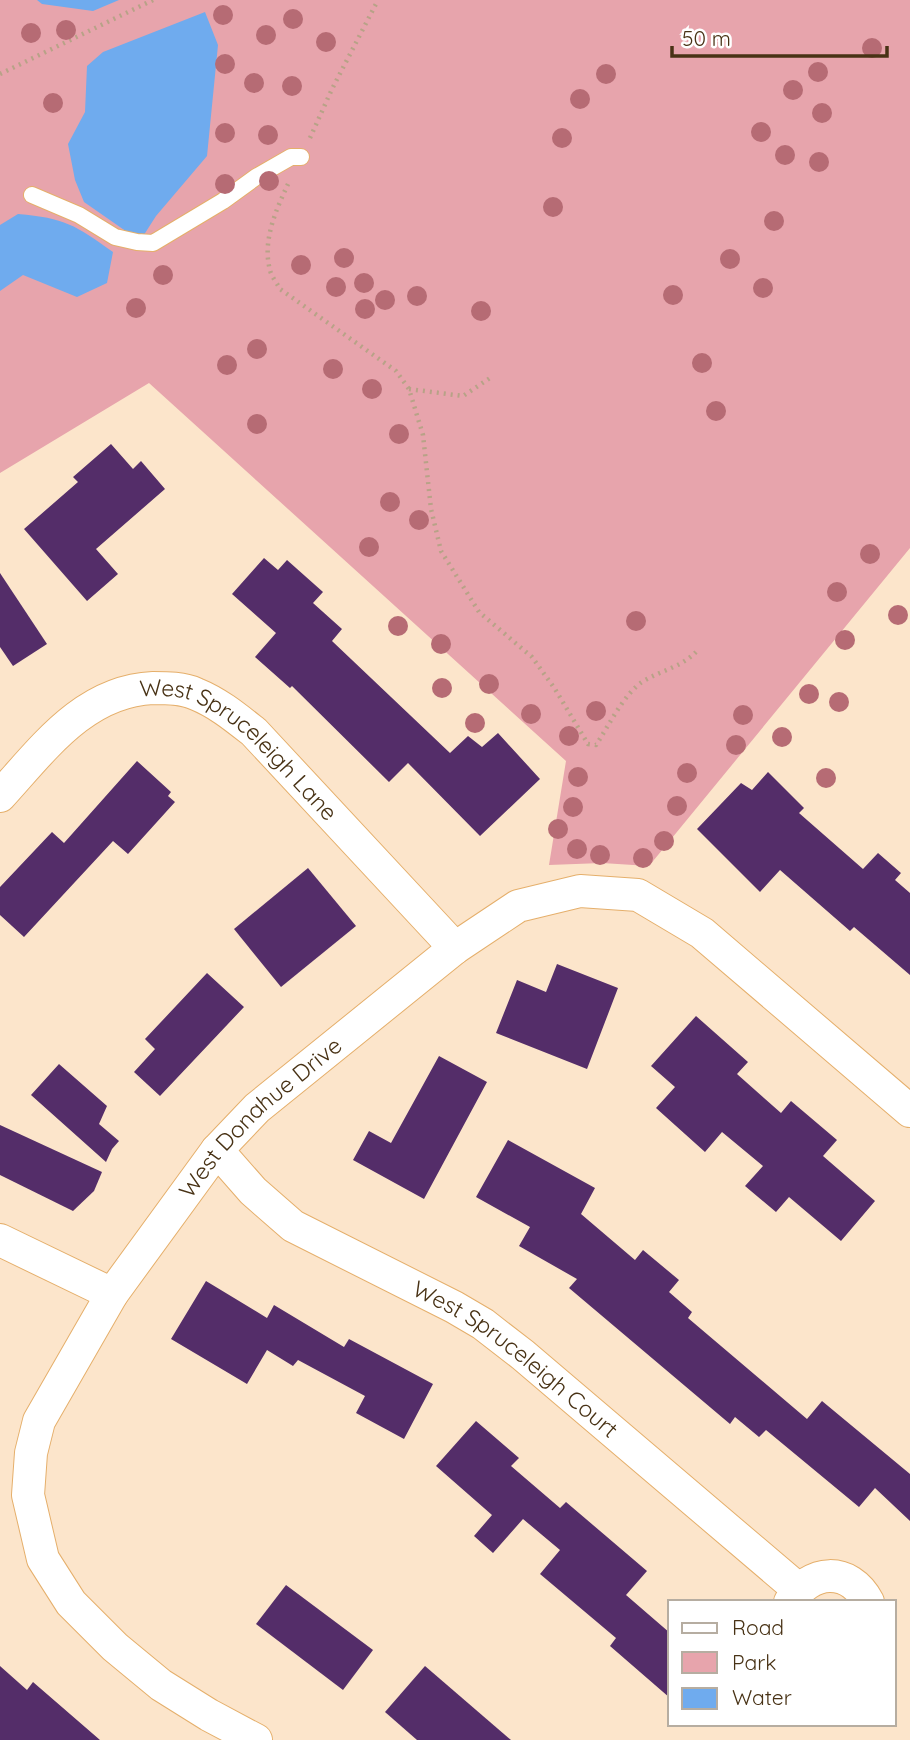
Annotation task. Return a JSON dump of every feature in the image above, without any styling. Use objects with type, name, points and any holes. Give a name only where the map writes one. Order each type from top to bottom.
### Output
[{"type":"street","name":"West Spruceleigh Lane","points":[[0,796],[61,731],[81,713],[107,697],[139,689],[168,688],[194,693],[226,709],[254,732],[455,948]]},
{"type":"street","name":"West Donahue Drive","points":[[256,1740],[161,1685],[115,1647],[71,1603],[43,1559],[28,1495],[31,1453],[39,1421],[112,1294],[217,1150],[257,1108],[455,948],[519,906],[580,891],[638,895],[702,933],[910,1111]]},
{"type":"street","name":"West Spruceleigh Court","points":[[217,1150],[253,1191],[293,1226],[482,1324],[523,1355],[794,1595],[808,1581],[822,1576],[835,1576],[860,1589],[867,1600]]},
{"type":"street","points":[[0,1240],[112,1294]]},
{"type":"lane","points":[[32,195],[79,215],[115,237],[153,243],[279,163],[291,157],[301,157]]},
{"type":"path","points":[[0,74],[153,0]]},
{"type":"path","points":[[379,0],[332,89],[274,213],[269,241],[270,270],[280,289],[396,371],[409,389],[423,435],[430,509],[441,551],[479,612],[532,657],[588,744],[597,745],[622,704],[641,683],[685,663],[696,652]]},
{"type":"path","points":[[409,389],[463,396],[490,378]]},
{"type":"green space","points":[[0,0],[910,0],[910,548],[649,866],[602,863],[549,865],[566,761],[149,383],[0,473]]},
{"type":"water","points":[[37,0],[119,0],[93,11],[42,4]]},
{"type":"water","points":[[205,12],[218,45],[207,156],[156,216],[140,241],[84,202],[75,180],[68,144],[85,112],[87,66],[103,52]]},
{"type":"water","points":[[18,214],[69,224],[113,252],[107,283],[77,297],[23,275],[0,291],[0,225]]},
{"type":"building","points":[[111,444],[133,469],[141,461],[165,489],[96,549],[118,574],[87,601],[24,529],[78,482],[73,477]]},
{"type":"building","points":[[264,558],[278,570],[287,560],[323,592],[313,603],[342,629],[332,641],[450,753],[468,736],[482,747],[498,733],[540,779],[480,836],[408,763],[389,782],[292,686],[290,688],[255,657],[276,633],[232,594]]},
{"type":"building","points":[[0,573],[47,644],[13,666],[0,647]]},
{"type":"building","points":[[137,761],[171,792],[168,796],[175,802],[128,854],[113,841],[24,937],[0,915],[0,887],[52,832],[64,843]]},
{"type":"building","points":[[768,772],[804,808],[799,813],[863,869],[878,853],[901,873],[895,880],[910,893],[910,975],[854,927],[850,931],[780,870],[760,892],[697,829],[741,783],[752,790]]},
{"type":"building","points":[[308,868],[356,926],[281,987],[234,929]]},
{"type":"building","points":[[557,964],[618,988],[587,1069],[496,1033],[517,980],[546,992]]},
{"type":"building","points":[[207,973],[244,1007],[160,1096],[134,1072],[155,1049],[145,1039]]},
{"type":"building","points":[[696,1016],[748,1062],[737,1074],[781,1113],[791,1101],[837,1140],[823,1156],[875,1201],[841,1241],[789,1197],[776,1212],[745,1186],[763,1166],[722,1132],[705,1152],[656,1108],[675,1087],[651,1066]]},
{"type":"building","points":[[439,1056],[487,1082],[424,1199],[353,1160],[369,1131],[391,1143]]},
{"type":"building","points":[[59,1064],[107,1106],[99,1124],[119,1141],[106,1162],[31,1095]]},
{"type":"building","points":[[0,1125],[102,1172],[94,1191],[73,1211],[0,1175]]},
{"type":"building","points":[[508,1140],[595,1188],[581,1214],[635,1260],[643,1250],[679,1280],[669,1292],[692,1312],[688,1318],[807,1419],[822,1401],[910,1474],[910,1521],[875,1488],[859,1507],[766,1430],[759,1437],[735,1417],[730,1424],[569,1288],[577,1279],[519,1246],[530,1227],[476,1197]]},
{"type":"building","points":[[206,1281],[267,1318],[274,1305],[344,1347],[349,1339],[433,1384],[404,1439],[356,1413],[365,1396],[298,1360],[293,1366],[267,1350],[247,1384],[171,1339]]},
{"type":"building","points":[[476,1421],[519,1458],[511,1466],[560,1508],[566,1502],[647,1571],[626,1595],[668,1631],[668,1696],[610,1646],[616,1638],[540,1574],[560,1550],[523,1519],[493,1553],[474,1536],[492,1515],[436,1466]]},
{"type":"building","points":[[286,1585],[373,1650],[343,1690],[256,1624]]},
{"type":"building","points":[[0,1666],[27,1690],[33,1682],[100,1740],[0,1740]]},
{"type":"building","points":[[425,1666],[511,1740],[417,1740],[385,1712]]}]
